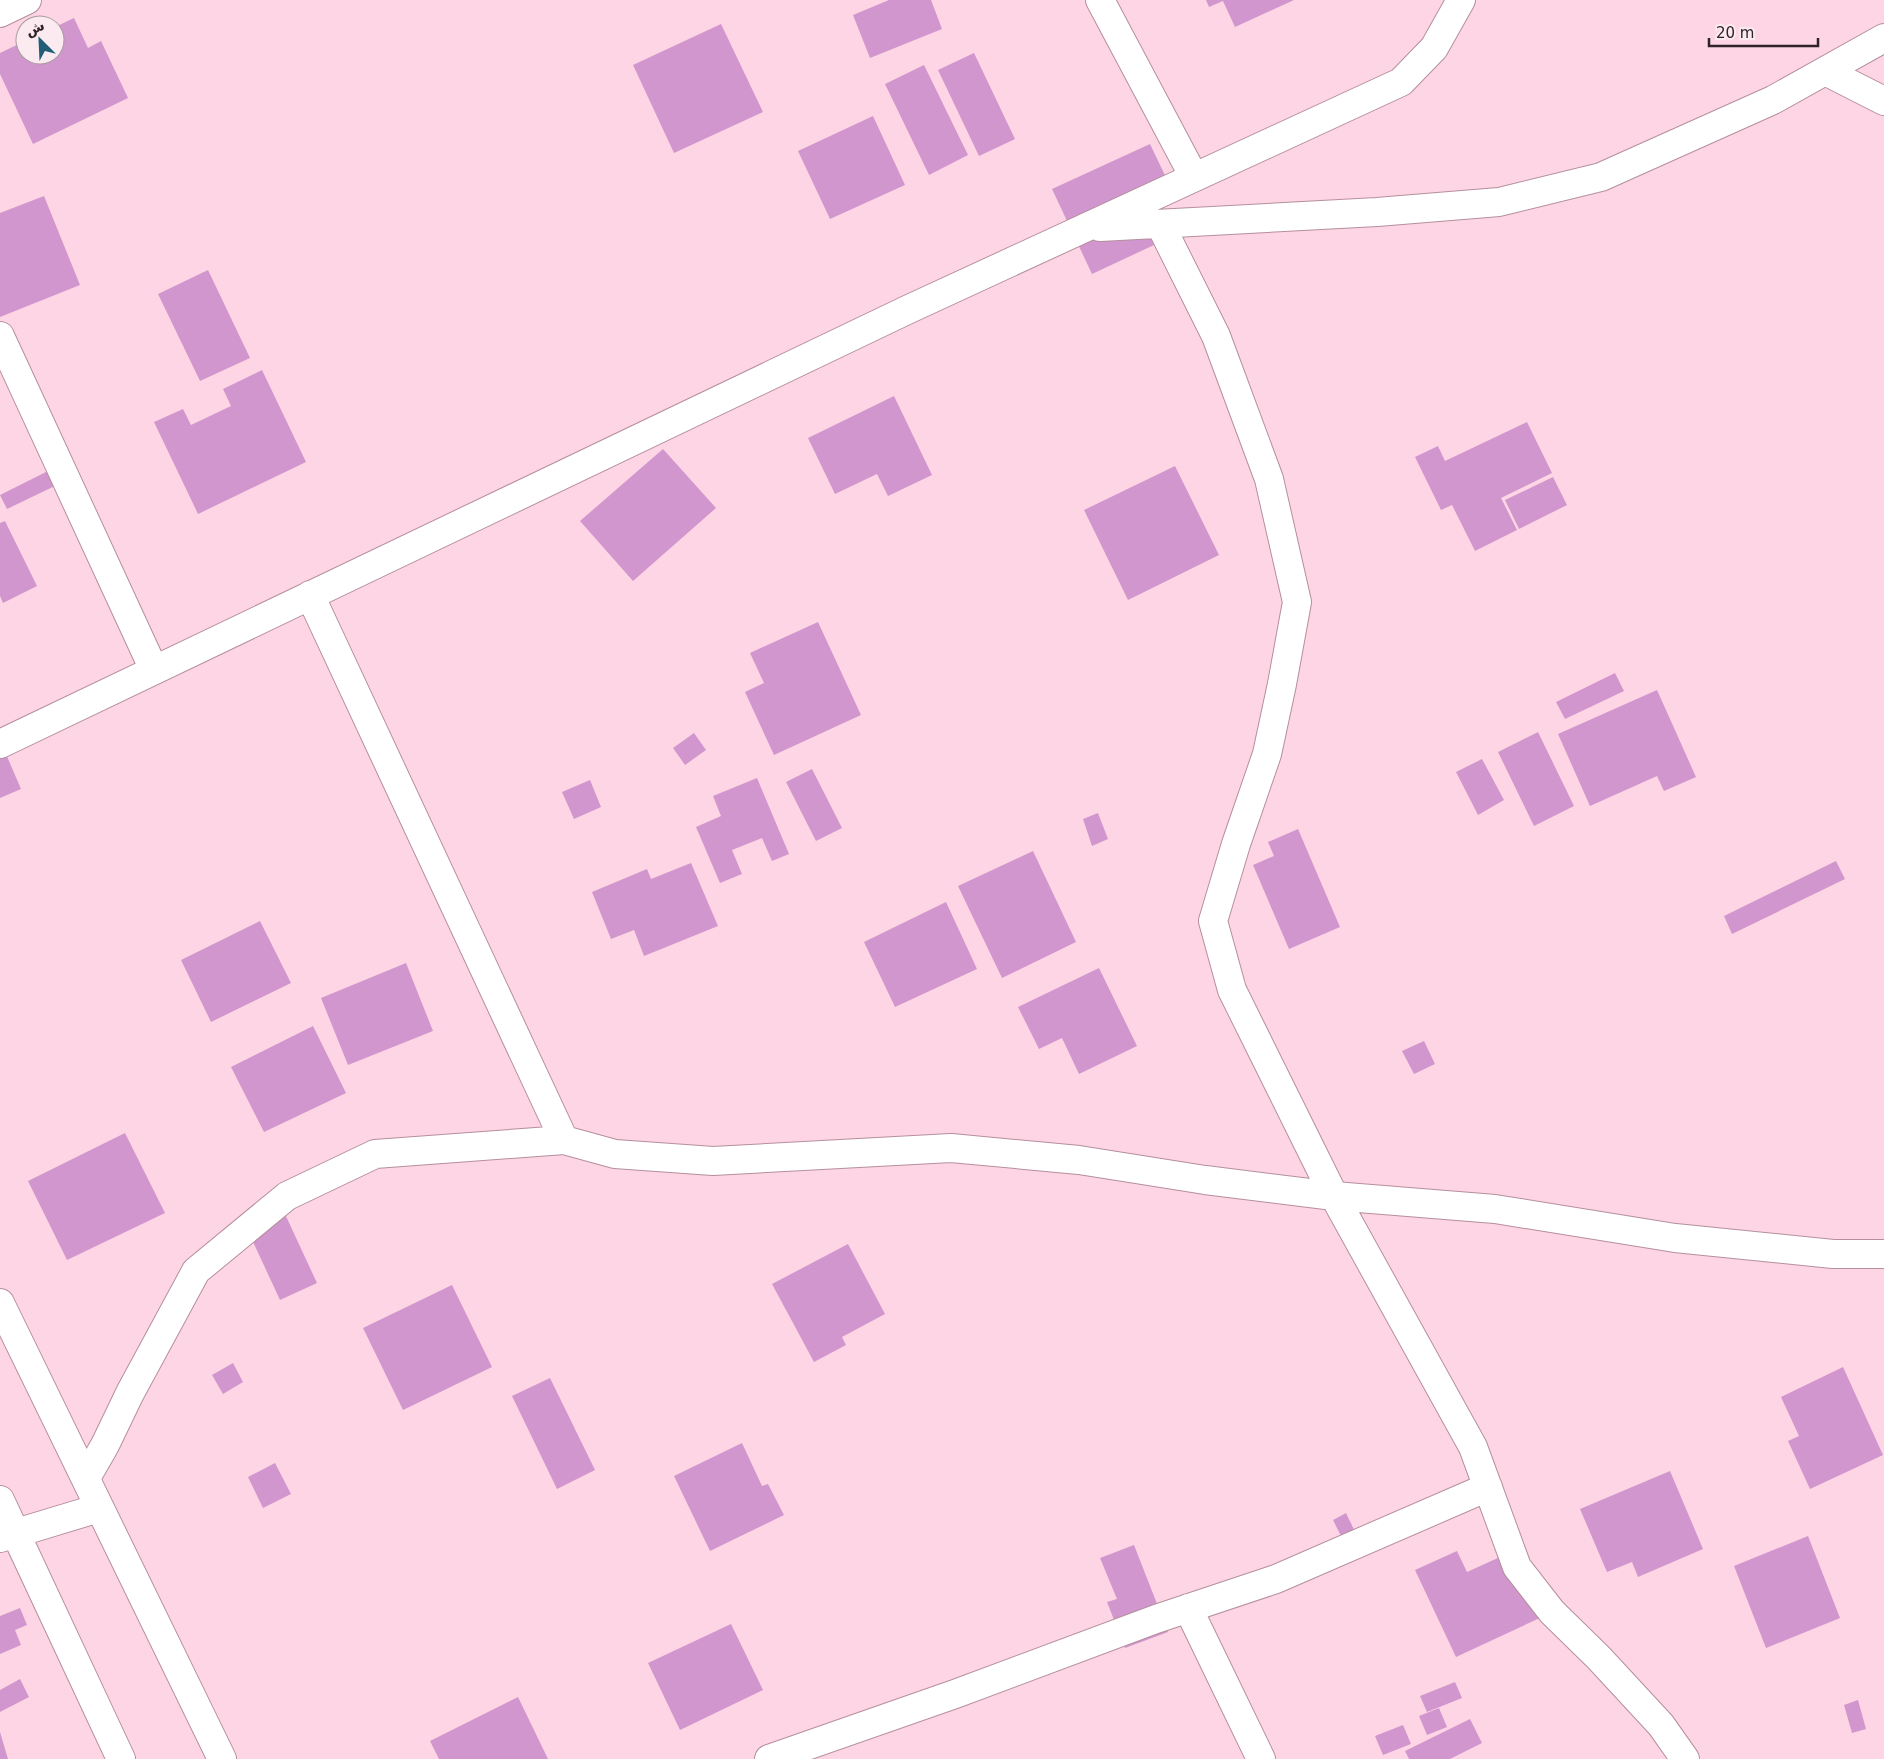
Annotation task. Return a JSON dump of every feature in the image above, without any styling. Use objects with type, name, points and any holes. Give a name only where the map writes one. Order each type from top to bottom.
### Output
[{"type":"street","points":[[0,13],[28,0]]},
{"type":"street","points":[[1100,0],[1194,177]]},
{"type":"street","points":[[0,744],[907,310],[1401,82],[1434,48],[1461,0]]},
{"type":"street","points":[[1086,228],[1377,212],[1499,202],[1601,177],[1773,100],[1884,38]]},
{"type":"street","points":[[1825,71],[1884,101]]},
{"type":"street","points":[[1160,224],[1216,336],[1269,479],[1297,602],[1282,684],[1266,754],[1213,921],[1232,990],[1334,1196],[1473,1447],[1517,1567],[1552,1612],[1599,1658],[1661,1725],[1685,1759]]},
{"type":"street","points":[[0,336],[154,670]]},
{"type":"street","points":[[310,595],[564,1140]]},
{"type":"street","points":[[86,1478],[196,1271],[287,1196],[375,1154],[564,1140],[615,1154],[713,1162],[951,1148],[1079,1160],[1205,1180],[1334,1196],[1495,1209],[1675,1238],[1833,1254],[1884,1254]]},
{"type":"street","points":[[0,1303],[222,1759]]},
{"type":"street","points":[[769,1759],[1276,1578],[1488,1488]]},
{"type":"street","points":[[0,1500],[8,1536],[121,1759]]},
{"type":"street","points":[[8,1536],[99,1508]]},
{"type":"street","points":[[1188,1608],[1261,1759]]},
{"type":"building","points":[[889,0],[931,0],[942,29],[870,58],[853,15]]},
{"type":"building","points":[[1206,0],[1294,0],[1235,27],[1223,1],[1209,7]]},
{"type":"building","points":[[74,18],[88,48],[101,41],[128,98],[33,144],[0,74],[0,53],[15,46],[15,65],[65,65],[65,22]]},
{"type":"building","points":[[721,24],[763,112],[674,153],[633,65]]},
{"type":"building","points":[[974,53],[1015,139],[979,156],[938,70]]},
{"type":"building","points":[[924,65],[968,155],[929,175],[885,84]]},
{"type":"building","points":[[873,116],[905,185],[830,219],[798,151]]},
{"type":"building","points":[[1150,144],[1174,194],[1139,211],[1154,245],[1092,274],[1052,189]]},
{"type":"building","points":[[44,196],[80,285],[0,317],[0,213]]},
{"type":"building","points":[[208,270],[250,358],[200,381],[158,294]]},
{"type":"building","points":[[262,370],[306,462],[198,514],[154,422],[183,409],[191,425],[231,406],[223,389]]},
{"type":"building","points":[[894,396],[932,475],[888,496],[877,474],[835,494],[808,438]]},
{"type":"building","points":[[1527,422],[1552,473],[1501,498],[1517,530],[1475,551],[1452,505],[1441,510],[1415,457],[1438,446],[1445,461]]},
{"type":"building","points":[[663,449],[716,508],[633,581],[580,521]]},
{"type":"building","points":[[1175,466],[1219,555],[1128,600],[1084,510]]},
{"type":"building","points":[[54,468],[61,483],[7,509],[0,495]]},
{"type":"building","points":[[1553,477],[1567,505],[1519,529],[1505,500]]},
{"type":"building","points":[[5,521],[37,586],[3,603],[0,596],[0,523]]},
{"type":"building","points":[[818,622],[861,715],[774,755],[745,692],[764,683],[750,653]]},
{"type":"building","points":[[1615,673],[1624,691],[1565,719],[1556,702]]},
{"type":"building","points":[[1657,690],[1696,777],[1664,791],[1657,776],[1590,806],[1558,734]]},
{"type":"building","points":[[1538,732],[1574,806],[1534,826],[1498,752]]},
{"type":"building","points":[[694,733],[706,750],[685,765],[673,748]]},
{"type":"building","points":[[0,740],[21,789],[0,798]]},
{"type":"building","points":[[1482,759],[1504,800],[1478,815],[1456,772]]},
{"type":"building","points":[[812,769],[842,828],[816,841],[786,782]]},
{"type":"building","points":[[757,778],[789,854],[772,861],[762,838],[732,850],[742,874],[720,883],[696,827],[721,816],[713,796]]},
{"type":"building","points":[[590,780],[601,807],[574,819],[562,792]]},
{"type":"building","points":[[1098,813],[1108,839],[1092,846],[1083,819]]},
{"type":"building","points":[[1298,829],[1340,927],[1289,949],[1253,865],[1274,856],[1268,842]]},
{"type":"building","points":[[1033,851],[1076,942],[1002,978],[958,886]]},
{"type":"building","points":[[1836,861],[1845,879],[1732,934],[1724,916]]},
{"type":"building","points":[[691,863],[718,926],[644,956],[634,930],[611,939],[592,892],[647,869],[651,879]]},
{"type":"building","points":[[946,902],[977,969],[895,1007],[864,942]]},
{"type":"building","points":[[260,921],[291,983],[211,1022],[181,960]]},
{"type":"building","points":[[406,963],[433,1031],[348,1065],[321,998]]},
{"type":"building","points":[[1099,968],[1137,1046],[1079,1074],[1062,1038],[1039,1049],[1018,1007]]},
{"type":"building","points":[[313,1026],[346,1093],[264,1132],[231,1067]]},
{"type":"building","points":[[1424,1041],[1435,1064],[1414,1074],[1402,1051]]},
{"type":"building","points":[[125,1133],[165,1213],[67,1260],[28,1181]]},
{"type":"building","points":[[278,1199],[317,1283],[280,1300],[241,1216]]},
{"type":"building","points":[[848,1244],[885,1314],[842,1337],[846,1345],[814,1362],[772,1284]]},
{"type":"building","points":[[452,1285],[492,1367],[403,1410],[363,1328]]},
{"type":"building","points":[[233,1363],[243,1382],[223,1394],[212,1375]]},
{"type":"building","points":[[1843,1367],[1883,1455],[1810,1489],[1788,1441],[1799,1436],[1781,1397]]},
{"type":"building","points":[[550,1378],[595,1470],[557,1489],[512,1396]]},
{"type":"building","points":[[742,1443],[762,1486],[768,1484],[784,1515],[710,1551],[674,1476]]},
{"type":"building","points":[[275,1463],[291,1494],[263,1508],[248,1477]]},
{"type":"building","points":[[1670,1471],[1703,1549],[1638,1577],[1632,1562],[1607,1572],[1580,1509]]},
{"type":"building","points":[[1346,1513],[1358,1538],[1345,1544],[1333,1520]]},
{"type":"building","points":[[1808,1536],[1840,1618],[1766,1648],[1734,1566]]},
{"type":"building","points":[[1134,1545],[1168,1632],[1125,1648],[1107,1602],[1117,1599],[1100,1558]]},
{"type":"building","points":[[1457,1551],[1467,1572],[1511,1552],[1542,1617],[1456,1657],[1415,1570]]},
{"type":"building","points":[[20,1608],[27,1625],[15,1630],[21,1645],[0,1654],[0,1616]]},
{"type":"building","points":[[731,1624],[763,1690],[680,1730],[648,1663]]},
{"type":"building","points":[[20,1679],[29,1697],[0,1712],[0,1690]]},
{"type":"building","points":[[1455,1682],[1462,1698],[1427,1712],[1420,1696]]},
{"type":"building","points":[[518,1697],[548,1759],[439,1759],[430,1741]]},
{"type":"building","points":[[1858,1700],[1866,1729],[1852,1733],[1844,1705]]},
{"type":"building","points":[[1439,1708],[1447,1727],[1427,1735],[1419,1716]]},
{"type":"building","points":[[1470,1719],[1482,1743],[1450,1759],[1409,1759],[1405,1751]]},
{"type":"building","points":[[1403,1725],[1411,1744],[1383,1755],[1375,1736]]},
{"type":"building","points":[[0,1732],[8,1759],[0,1759]]}]
